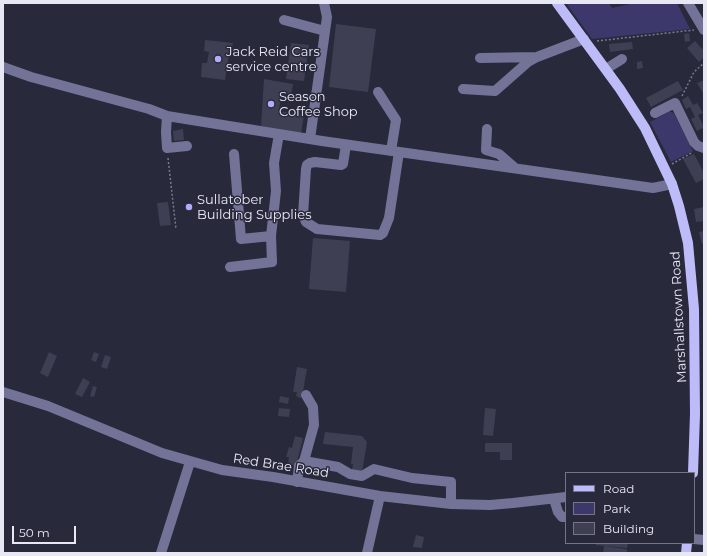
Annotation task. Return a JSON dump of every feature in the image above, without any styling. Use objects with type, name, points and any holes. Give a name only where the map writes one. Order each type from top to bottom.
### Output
[{"type":"main road","name":"Marshallstown Road","points":[[557,3],[606,69],[645,128],[672,184],[688,243],[692,277],[696,414],[693,472]]},
{"type":"street","points":[[310,139],[327,17],[324,3]]},
{"type":"street","points":[[688,3],[704,30]]},
{"type":"street","points":[[284,20],[325,31]]},
{"type":"street","points":[[463,89],[495,91],[528,62],[537,57],[585,40]]},
{"type":"street","points":[[480,58],[537,57]]},
{"type":"street","points":[[606,69],[622,59]]},
{"type":"street","points":[[3,67],[31,77],[149,109],[167,116],[346,145],[653,188],[672,184]]},
{"type":"street","points":[[346,145],[343,164],[315,162],[307,165],[304,215],[306,222],[317,229],[380,235],[383,232],[389,218],[395,151],[396,120],[378,92]]},
{"type":"street","points":[[655,112],[675,103],[694,142],[703,148]]},
{"type":"street","points":[[167,116],[167,148],[187,146]]},
{"type":"street","points":[[487,128],[486,150],[499,154],[515,168]]},
{"type":"street","points":[[230,267],[272,262],[271,236],[276,191],[274,162],[279,134]]},
{"type":"street","points":[[234,154],[241,239],[271,236]]},
{"type":"street","name":"Red Brae Road","points":[[3,392],[48,406],[143,446],[190,462],[222,470],[273,477],[380,496],[451,504],[490,505],[565,497]]},
{"type":"street","points":[[297,482],[299,466],[304,461],[314,425],[313,407],[306,395]]},
{"type":"street","points":[[304,461],[338,467],[350,474],[362,476],[374,469],[412,478],[451,482],[451,504]]},
{"type":"street","points":[[161,553],[190,462]]},
{"type":"street","points":[[367,553],[380,496]]},
{"type":"street","points":[[554,499],[558,512],[565,517]]},
{"type":"path","points":[[585,40],[704,30]]},
{"type":"path","points":[[676,106],[694,72],[704,63]]},
{"type":"path","points":[[167,148],[176,229]]},
{"type":"path","points":[[665,168],[703,148]]},
{"type":"green space","points":[[566,3],[609,3],[612,8],[634,3],[677,3],[690,29],[592,39]]},
{"type":"green space","points":[[669,112],[674,114],[693,151],[671,162],[650,122]]},
{"type":"building","points":[[336,24],[376,29],[368,92],[329,87]]},
{"type":"building","points":[[689,33],[690,41],[685,42],[684,34]]},
{"type":"building","name":"Jack Reid Cars service centre","points":[[205,40],[233,43],[231,55],[229,55],[225,80],[201,77],[202,63],[207,63],[209,52],[204,51]]},
{"type":"building","points":[[695,41],[704,51],[704,57],[699,62],[687,48]]},
{"type":"building","points":[[632,42],[633,49],[610,52],[609,44]]},
{"type":"building","points":[[291,43],[309,45],[304,81],[286,79]]},
{"type":"building","points":[[642,61],[643,68],[637,69],[637,62]]},
{"type":"building","name":"Season Coffee Shop","points":[[264,79],[293,84],[291,96],[281,94],[279,111],[304,115],[301,134],[261,126]]},
{"type":"building","points":[[704,80],[704,93],[703,93],[697,83]]},
{"type":"building","points":[[678,81],[683,90],[651,107],[646,98]]},
{"type":"building","points":[[688,96],[693,105],[697,103],[703,113],[698,115],[704,127],[697,131],[691,119],[695,117],[690,107],[686,109],[682,100]]},
{"type":"building","points":[[183,129],[184,140],[174,141],[173,131]]},
{"type":"building","points":[[694,154],[704,173],[704,179],[696,183],[683,159]]},
{"type":"building","points":[[168,202],[171,225],[160,226],[157,203]]},
{"type":"building","points":[[704,207],[704,221],[696,222],[694,209]]},
{"type":"building","points":[[704,231],[704,244],[702,244],[699,232]]},
{"type":"building","points":[[313,238],[350,241],[346,292],[309,289]]},
{"type":"building","points":[[49,352],[57,356],[48,377],[40,373]]},
{"type":"building","points":[[94,352],[99,354],[96,362],[91,360]]},
{"type":"building","points":[[105,355],[111,357],[107,369],[101,367]]},
{"type":"building","points":[[297,367],[307,369],[302,397],[300,398],[296,396],[297,392],[293,392]]},
{"type":"building","points":[[83,378],[90,382],[82,397],[75,394]]},
{"type":"building","points":[[93,386],[97,387],[94,397],[90,396]]},
{"type":"building","points":[[280,396],[289,398],[288,404],[279,402]]},
{"type":"building","points":[[279,408],[290,409],[289,417],[278,416]]},
{"type":"building","points":[[485,408],[496,409],[493,436],[483,435]]},
{"type":"building","points":[[325,432],[362,436],[367,442],[362,472],[352,470],[353,464],[351,464],[353,447],[323,444]]},
{"type":"building","points":[[295,436],[303,438],[296,466],[288,464],[289,457],[286,457],[289,447],[292,448]]},
{"type":"building","points":[[485,443],[512,443],[512,460],[500,460],[500,452],[485,452]]},
{"type":"building","points":[[416,535],[424,537],[422,548],[413,547]]},
{"type":"building","points":[[596,544],[628,544],[627,548]]},
{"type":"building","points":[[604,546],[627,549],[627,553],[603,553]]},
{"type":"place","name":"Jack Reid Cars service centre","points":[[218,59]]},
{"type":"place","name":"Season Coffee Shop","points":[[271,104]]},
{"type":"place","name":"Sullatober Building Supplies","points":[[189,207]]}]
